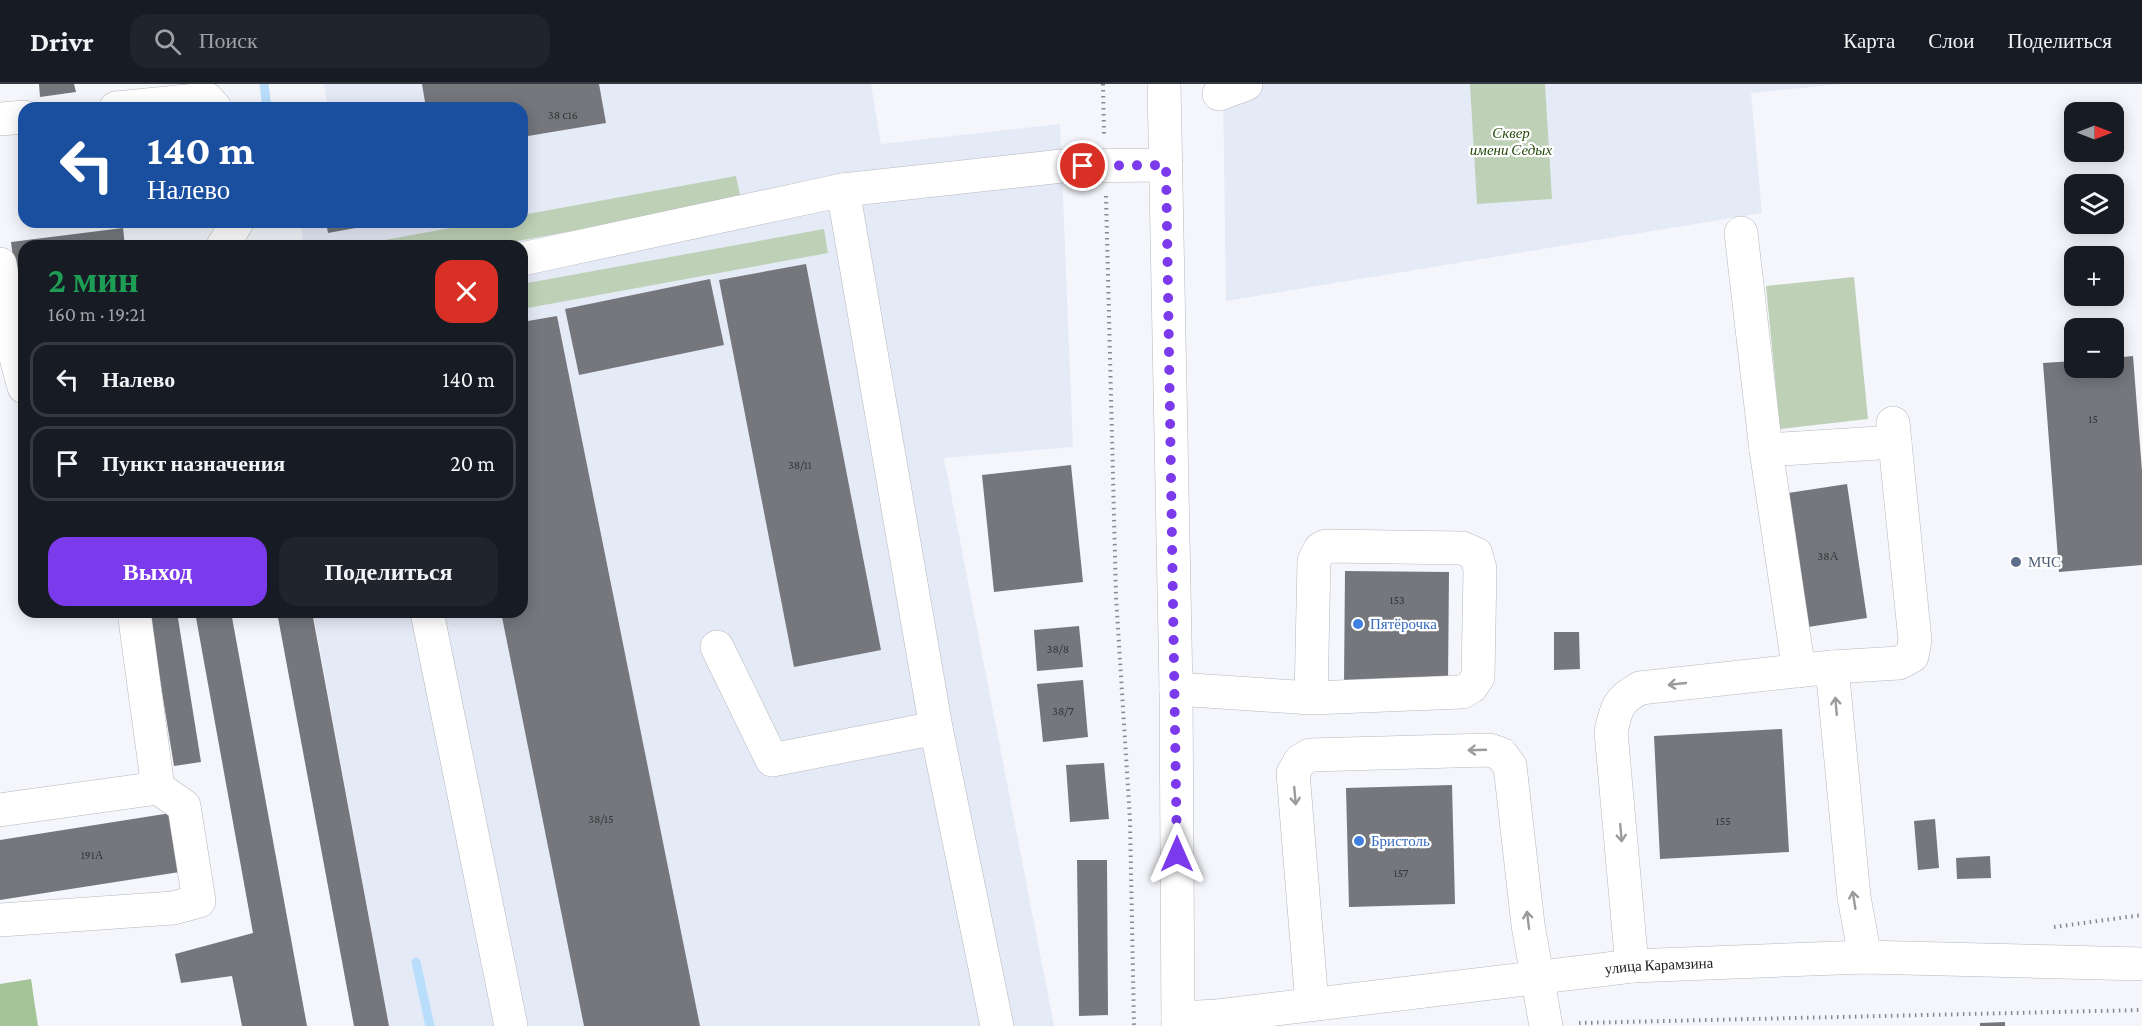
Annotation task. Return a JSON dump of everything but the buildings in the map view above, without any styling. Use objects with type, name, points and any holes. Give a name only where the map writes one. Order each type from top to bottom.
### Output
[{"type":"street","points":[[1164,84],[1176,690],[1178,1022]]},
{"type":"street","points":[[177,102],[207,99],[210,102]]},
{"type":"street","points":[[0,119],[18,118]]},
{"type":"street","points":[[528,258],[843,190],[1062,166],[1166,165]]},
{"type":"street","points":[[843,190],[936,728],[997,1026]]},
{"type":"street","points":[[1741,233],[1766,450],[1799,671]]},
{"type":"street","points":[[0,264],[18,365]]},
{"type":"street","points":[[1632,966],[1611,732],[1615,713],[1623,697],[1640,688],[1832,667],[1899,663],[1912,656],[1915,640],[1894,433],[1766,450]]},
{"type":"street","points":[[1176,690],[1311,698],[1452,694],[1471,687],[1478,677],[1480,569],[1476,554],[1462,548],[1326,546],[1320,549],[1314,561],[1311,698]]},
{"type":"street","points":[[135,618],[159,788]]},
{"type":"street","points":[[428,618],[511,1026]]},
{"type":"street","points":[[717,646],[772,760],[936,728]]},
{"type":"street","points":[[1832,667],[1854,897],[1865,957]]},
{"type":"street","points":[[1312,1004],[1293,773],[1300,761],[1310,755],[1489,750],[1501,754],[1510,766],[1528,925],[1546,1026]]},
{"type":"street","points":[[0,810],[159,788],[184,806],[199,901],[173,908],[0,920]]},
{"type":"street","name":"улица Карамзина","points":[[1178,1022],[1632,966],[1865,957],[2142,964]]},
{"type":"path","points":[[1103,84],[1116,597],[1130,820],[1134,1026]]},
{"type":"path","points":[[1546,1026],[2142,1010]]},
{"type":"shaded area","points":[[324,84],[871,84],[881,144],[1060,124],[1073,447],[944,458],[1054,1026],[389,1026],[314,618],[528,618],[528,240],[303,240],[301,228],[528,228],[528,102],[327,102]]},
{"type":"shaded area","points":[[1223,84],[1841,84],[1751,93],[1762,213],[1226,301]]},
{"type":"green space","name":"Сквер имени Седых","points":[[1470,84],[1545,84],[1552,199],[1477,204]]},
{"type":"green space","points":[[736,176],[741,200],[523,240],[385,240],[450,228],[528,228],[528,214]]},
{"type":"green space","points":[[824,229],[828,253],[528,308],[528,283]]},
{"type":"green space","points":[[1854,277],[1868,419],[1780,429],[1766,286]]},
{"type":"green space","points":[[31,979],[38,1026],[0,1026],[0,984]]},
{"type":"waterway","points":[[264,84],[266,102]]},
{"type":"waterway","points":[[416,962],[430,1026]]},
{"type":"place","name":"МЧС","points":[[2016,562]]},
{"type":"place","name":"Пятёрочка","points":[[1358,624]]},
{"type":"place","name":"Бристоль","points":[[1359,841]]},
{"type":"route","points":[[1083,166],[1166,165],[1177,854]]}]
